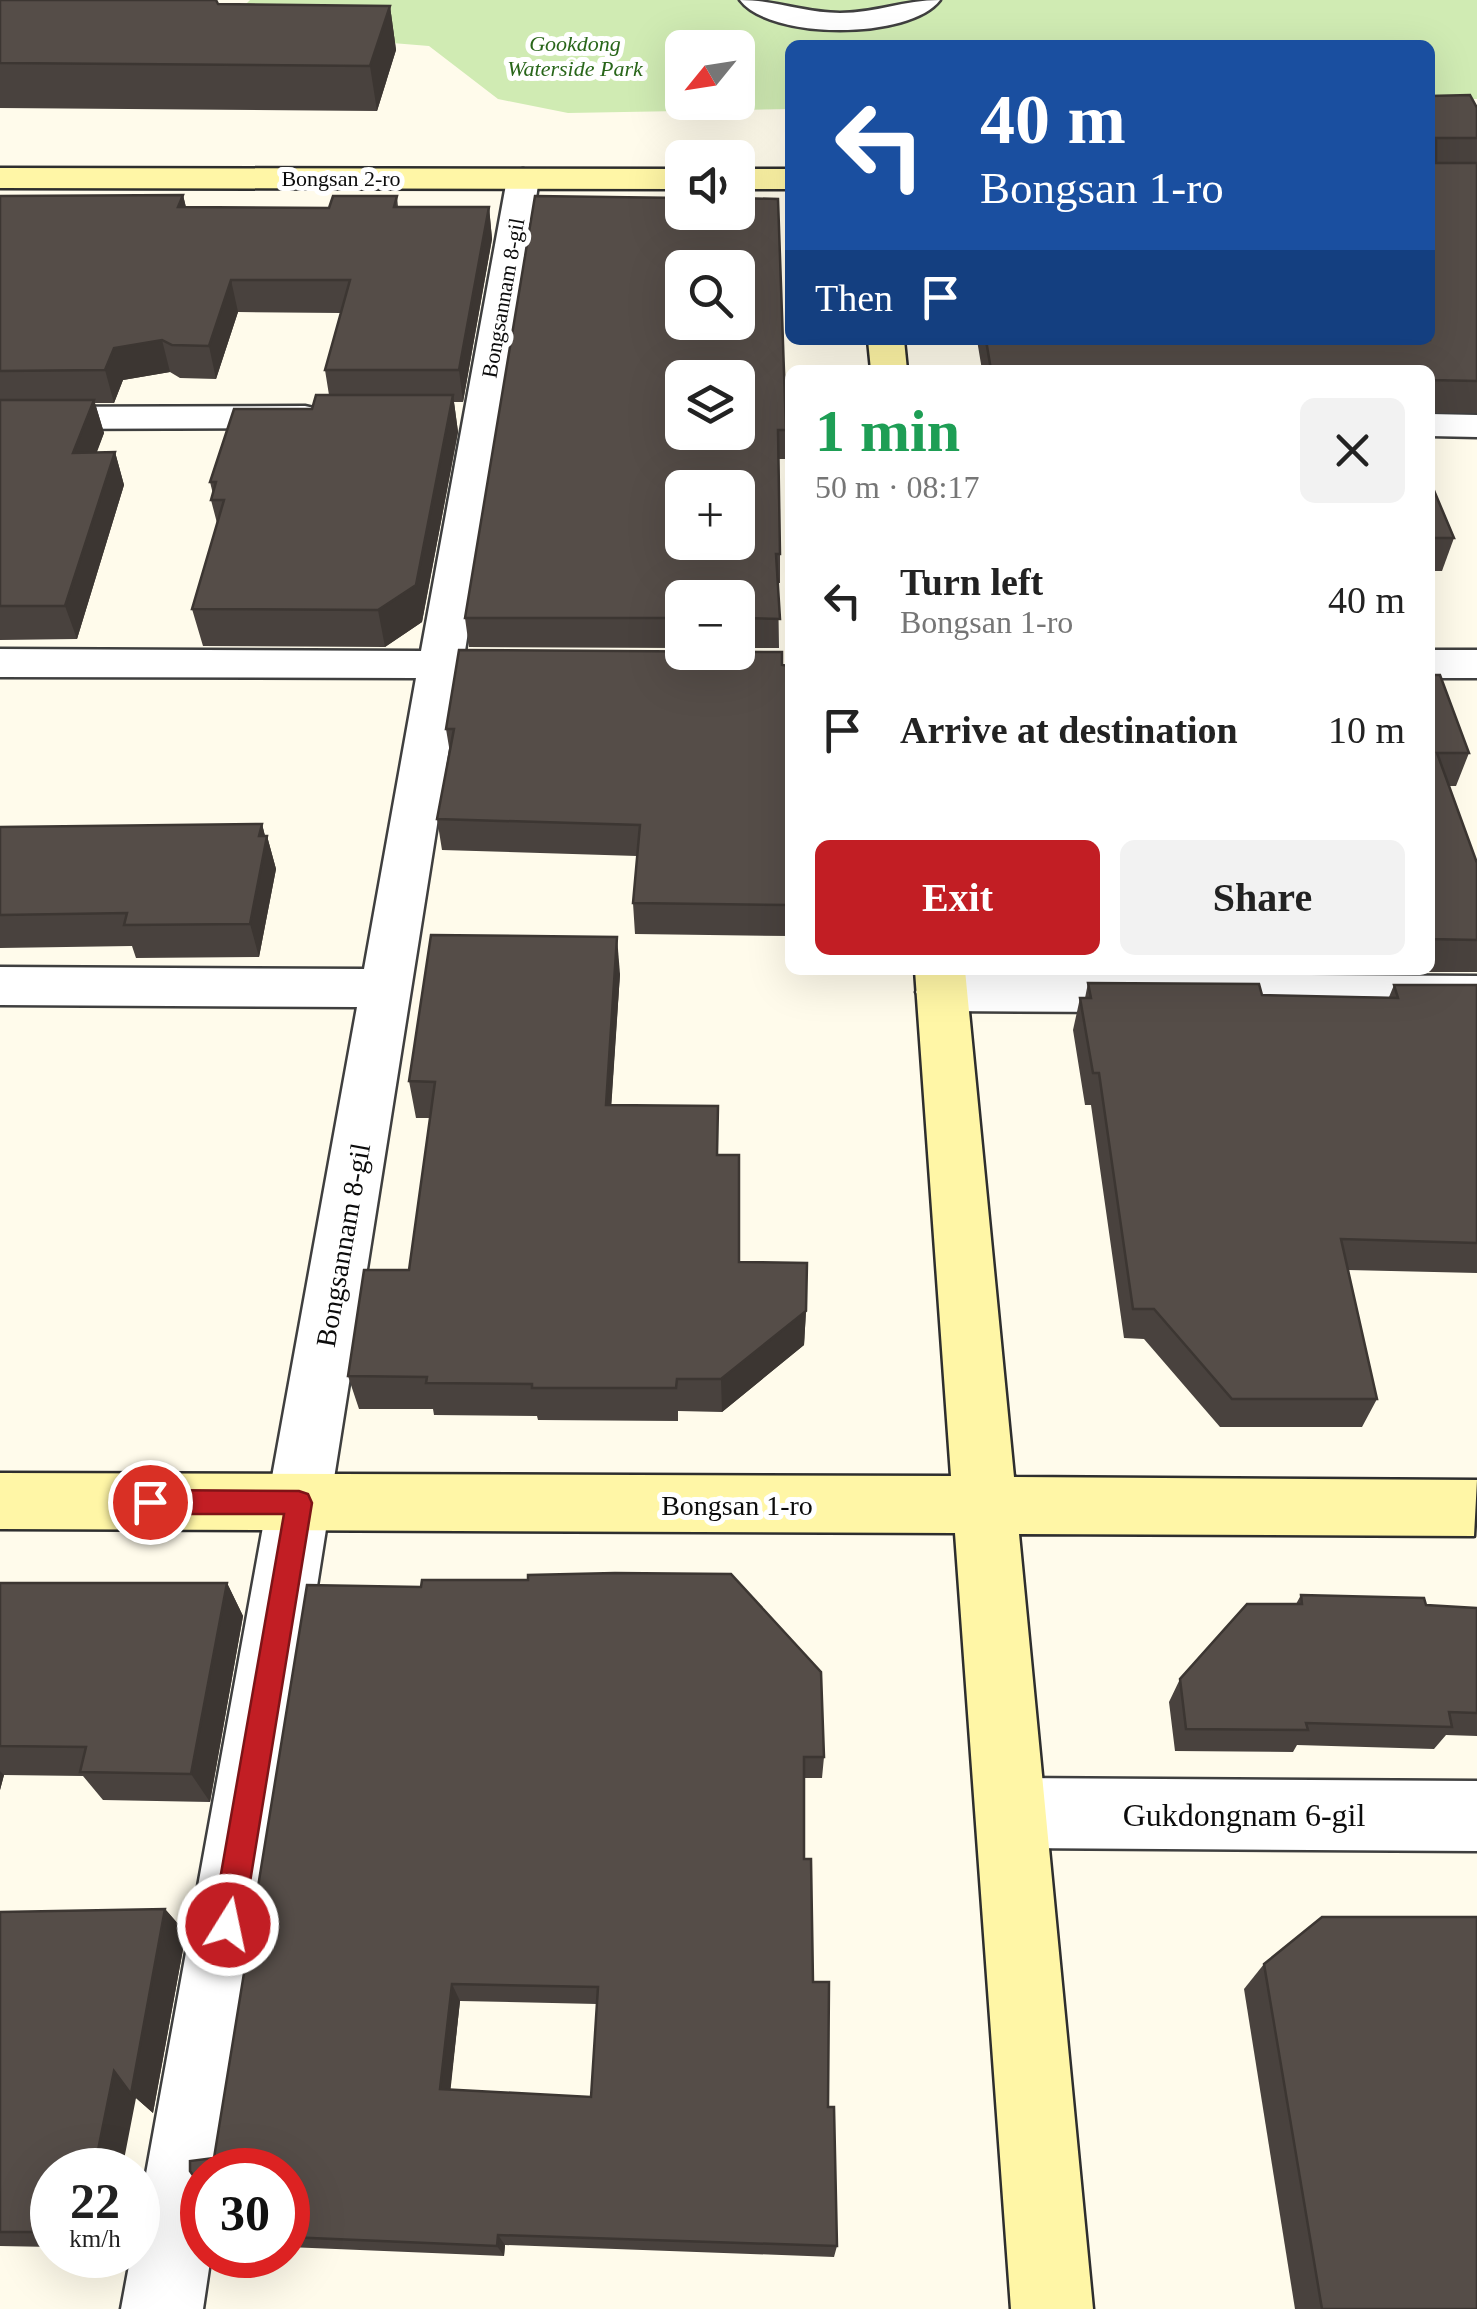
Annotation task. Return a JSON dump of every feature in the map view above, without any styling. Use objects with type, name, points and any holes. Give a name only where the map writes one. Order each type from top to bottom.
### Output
[{"type":"street","points":[[754,0],[845,33],[926,0]]},
{"type":"street","name":"Bongsan 2-ro","points":[[0,178],[665,179]]},
{"type":"street","name":"Bongsannam 8-gil","points":[[162,2309],[441,665],[464,417],[523,179]]},
{"type":"street","points":[[755,179],[785,179]]},
{"type":"street","points":[[0,418],[348,417]]},
{"type":"street","points":[[1435,425],[1477,426]]},
{"type":"street","points":[[0,663],[518,665]]},
{"type":"street","points":[[1435,664],[1477,664]]},
{"type":"street","points":[[1052,2309],[941,981],[1477,995]]},
{"type":"street","points":[[0,986],[386,988]]},
{"type":"street","name":"Bongsan 1-ro","points":[[0,1502],[1474,1507]]},
{"type":"street","name":"Gukdongnam 6-gil","points":[[1010,1813],[1477,1816]]},
{"type":"green space","name":"Gookdong Waterside Park","points":[[250,0],[1477,0],[1477,99],[1435,100],[1435,40],[785,40],[785,109],[755,110],[755,30],[665,30],[665,111],[568,113],[498,99],[429,46],[221,29]]},
{"type":"building","points":[[0,0],[216,0],[218,4],[390,6],[370,66],[0,63]]},
{"type":"building","points":[[1470,95],[1477,108],[1477,138],[1436,138],[1436,163],[1477,163],[1477,381],[1435,380],[1435,365],[990,365],[987,345],[1435,345],[1435,96]]},
{"type":"building","points":[[183,195],[178,207],[329,208],[333,196],[397,196],[394,207],[489,207],[459,370],[325,370],[350,280],[231,280],[209,346],[172,345],[162,340],[114,348],[105,370],[0,371],[0,196]]},
{"type":"building","points":[[535,196],[665,198],[665,230],[755,230],[755,198],[778,199],[785,401],[785,430],[778,430],[780,554],[776,554],[780,619],[755,618],[755,580],[665,580],[665,618],[465,618]]},
{"type":"building","points":[[316,395],[453,395],[416,585],[378,610],[192,609],[224,500],[211,500],[216,482],[210,482],[234,409],[312,409]]},
{"type":"building","points":[[0,400],[94,400],[73,453],[115,452],[65,606],[0,606]]},
{"type":"building","points":[[1435,493],[1454,538],[1435,538]]},
{"type":"building","points":[[459,650],[665,651],[665,670],[755,670],[755,652],[782,652],[785,905],[633,903],[640,825],[437,819],[454,729],[446,729]]},
{"type":"building","points":[[1435,675],[1440,675],[1469,753],[1437,753],[1477,863],[1477,940],[1435,939]]},
{"type":"building","points":[[262,824],[259,836],[267,836],[250,924],[124,925],[127,913],[0,915],[0,827]]},
{"type":"building","points":[[431,935],[617,937],[606,1105],[718,1106],[717,1155],[739,1155],[739,1262],[807,1263],[806,1311],[721,1379],[677,1379],[676,1388],[532,1388],[532,1384],[426,1383],[427,1377],[348,1376],[364,1270],[409,1270],[435,1082],[409,1081]]},
{"type":"building","points":[[1088,983],[1259,984],[1262,995],[1398,998],[1394,985],[1477,985],[1477,1243],[1341,1239],[1377,1399],[1232,1399],[1154,1309],[1133,1309],[1099,1073],[1093,1073],[1080,998],[1091,998]]},
{"type":"building","points":[[731,1574],[821,1672],[824,1757],[804,1757],[804,1859],[811,1859],[813,1982],[829,1982],[828,2107],[834,2107],[837,2246],[498,2235],[497,2246],[310,2238],[310,2148],[216,2148],[307,1585],[421,1587],[422,1580],[528,1580],[528,1575]],"holes":[[[452,1984],[598,1987],[591,2097],[440,2089]]]},
{"type":"building","points":[[0,1583],[227,1583],[191,1774],[80,1772],[86,1747],[0,1746]]},
{"type":"building","points":[[1301,1595],[1424,1598],[1426,1605],[1477,1608],[1477,1713],[1449,1712],[1452,1727],[1306,1723],[1308,1730],[1186,1729],[1180,1679],[1247,1604],[1302,1604]]},
{"type":"building","points":[[165,1909],[131,2094],[114,2071],[98,2148],[30,2148],[30,2232],[0,2232],[0,1912]]},
{"type":"building","points":[[1322,1917],[1477,1917],[1477,2309],[1322,2309],[1264,1964]]},
{"type":"route","points":[[150,1502],[299,1503],[228,1925]]}]
